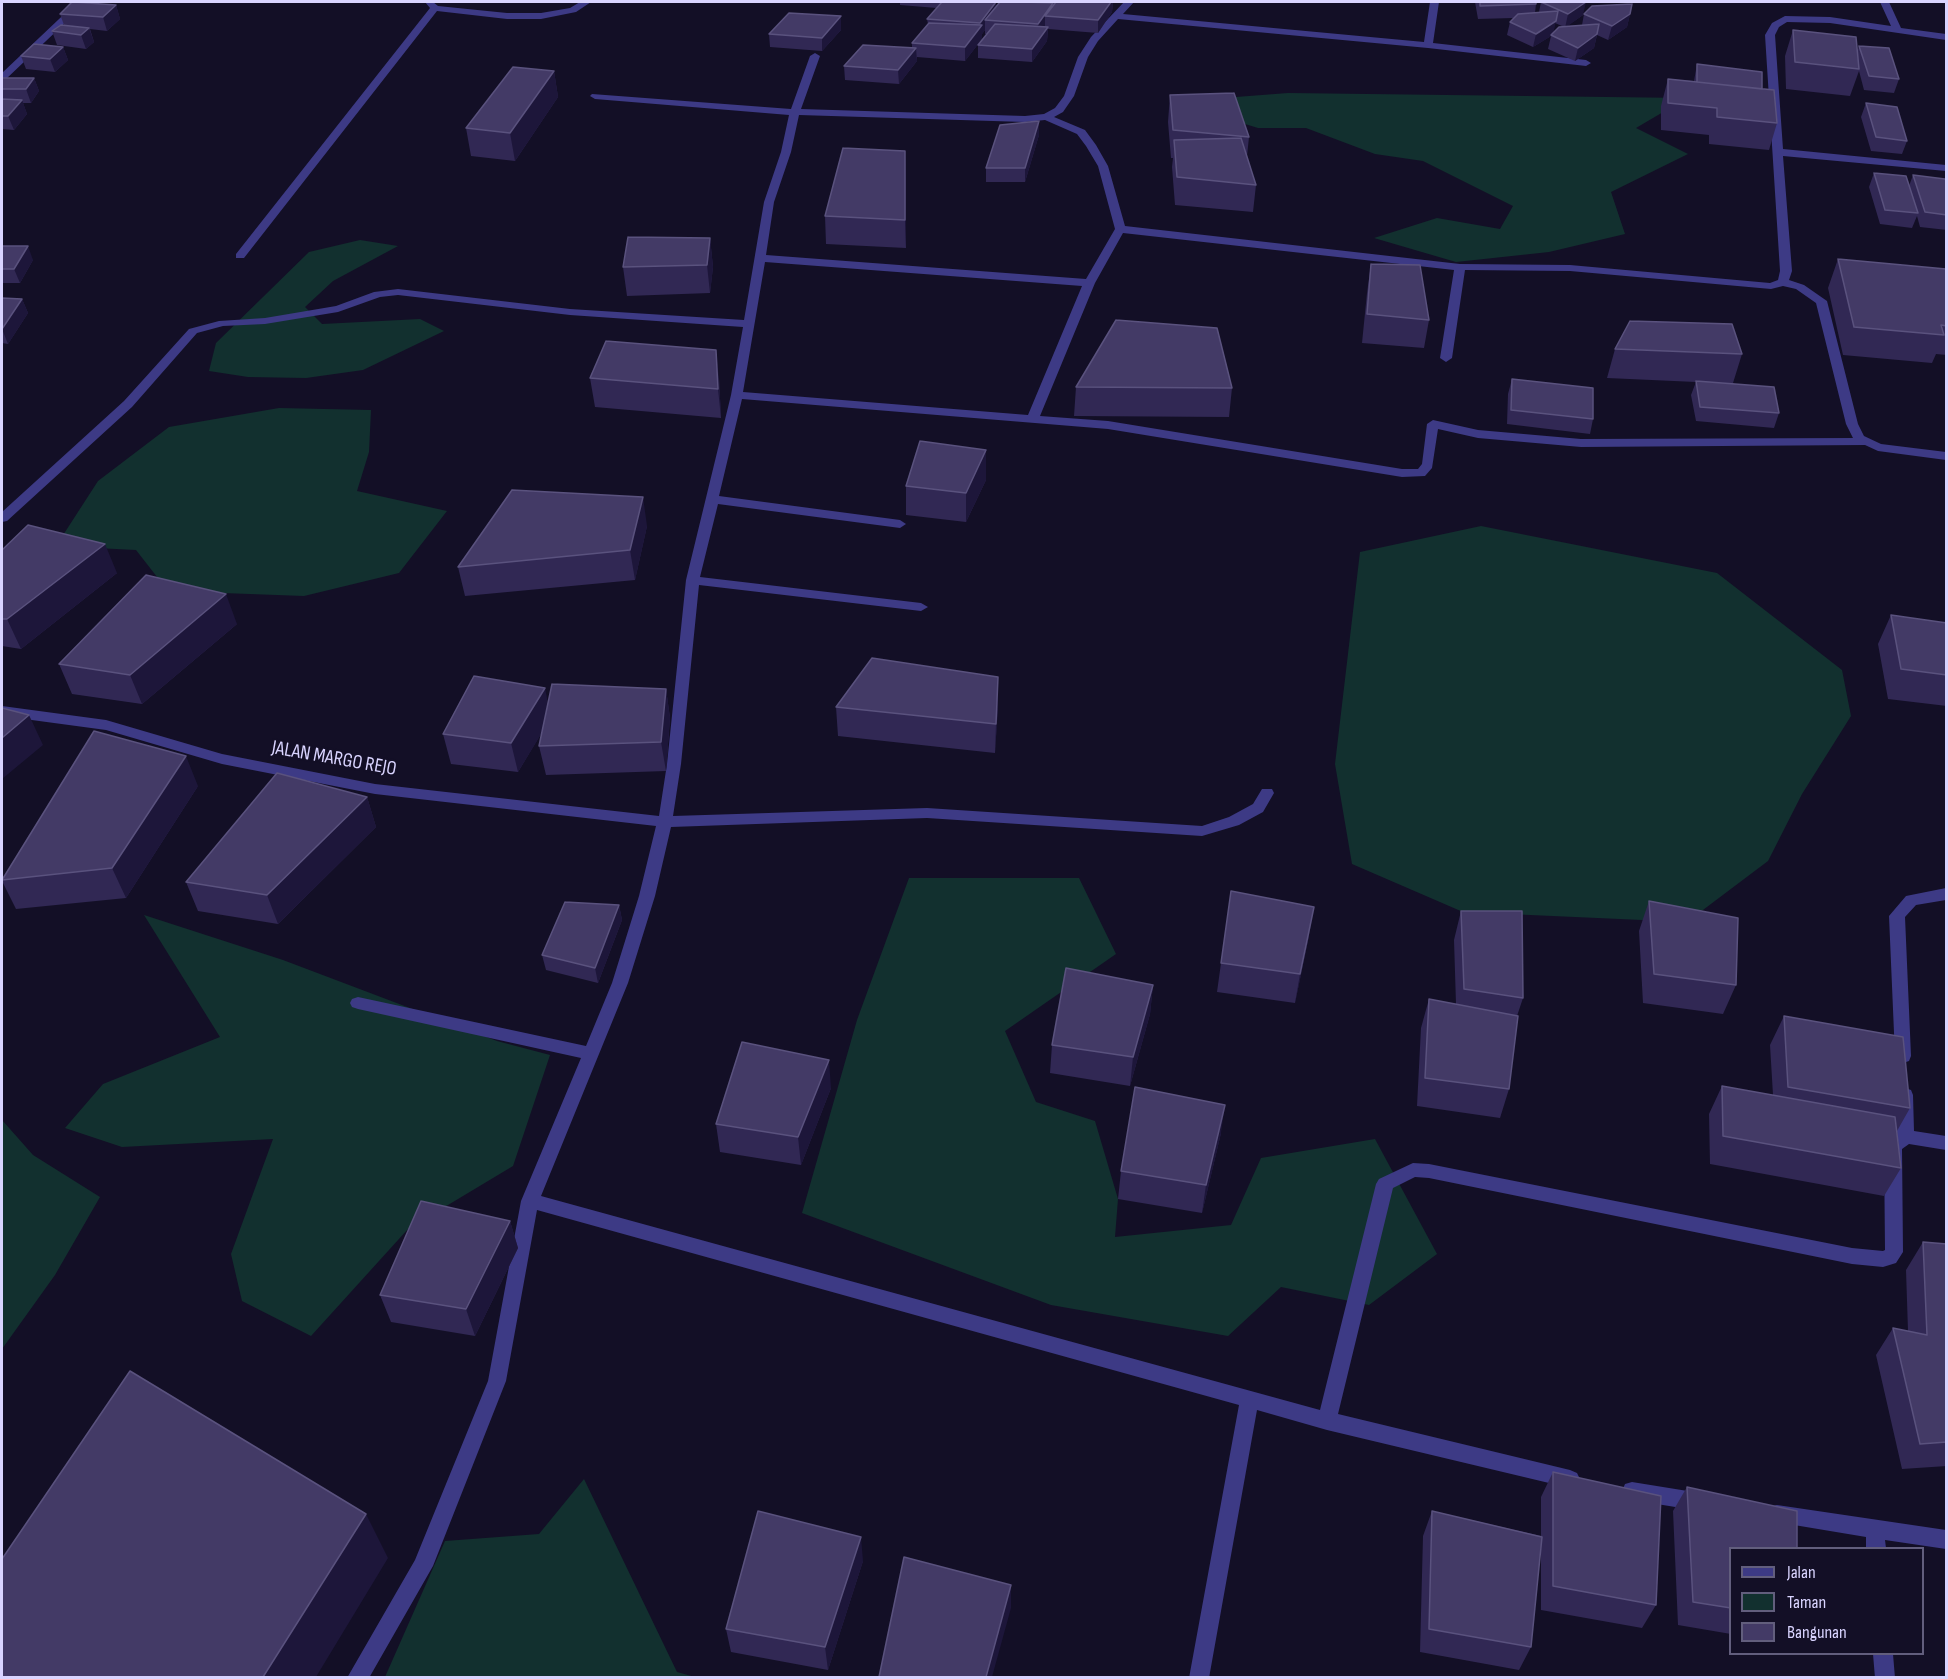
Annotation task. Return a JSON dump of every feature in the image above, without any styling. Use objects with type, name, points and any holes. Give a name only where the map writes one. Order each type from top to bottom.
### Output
[{"type":"street","points":[[2,78],[82,2]]},
{"type":"street","points":[[240,256],[432,5],[507,16],[541,16],[573,10],[586,2]]},
{"type":"street","points":[[596,96],[795,112],[1026,119],[1046,117],[1059,110],[1069,96],[1083,57],[1114,16],[1129,2]]},
{"type":"street","points":[[1428,45],[1435,2]]},
{"type":"street","points":[[1885,2],[1897,30]]},
{"type":"street","points":[[1114,16],[1428,45],[1586,63]]},
{"type":"street","points":[[1783,282],[1786,271],[1770,35],[1775,25],[1785,19],[1830,20],[1947,37]]},
{"type":"street","points":[[357,1677],[423,1566],[497,1381],[530,1201],[620,983],[647,896],[665,822],[674,764],[693,580],[737,395],[769,202],[786,152],[795,112],[816,56]]},
{"type":"street","points":[[1033,417],[1089,283],[1120,229],[1103,166],[1091,144],[1081,132],[1046,117]]},
{"type":"street","points":[[1778,153],[1947,168]]},
{"type":"street","points":[[1120,229],[1460,267],[1570,268],[1771,286],[1783,282],[1800,287],[1821,301],[1852,424],[1863,442]]},
{"type":"street","points":[[758,258],[1089,283]]},
{"type":"street","points":[[1446,358],[1460,267]]},
{"type":"street","points":[[2,518],[128,404],[193,331],[223,323],[265,321],[338,309],[378,294],[398,292],[570,312],[748,324]]},
{"type":"street","points":[[737,395],[1033,417],[1108,425],[1402,473],[1421,473],[1428,465],[1433,424],[1478,434],[1581,443],[1863,442],[1878,447],[1947,456]]},
{"type":"street","points":[[712,499],[900,524]]},
{"type":"street","points":[[693,580],[921,607]]},
{"type":"street","name":"JALAN MARGO REJO","points":[[2,711],[106,725],[222,759],[375,789],[665,822],[927,813],[1202,831],[1234,821],[1258,808],[1267,793]]},
{"type":"street","points":[[1906,1137],[1897,916],[1911,900],[1947,894]]},
{"type":"street","points":[[358,1003],[590,1053]]},
{"type":"street","points":[[1327,1421],[1385,1184],[1413,1170],[1852,1256],[1883,1259],[1890,1257],[1894,1252],[1893,1146],[1906,1137],[1947,1143]]},
{"type":"street","points":[[530,1201],[1327,1421],[1588,1483]]},
{"type":"street","points":[[1198,1677],[1250,1399]]},
{"type":"street","points":[[1611,1488],[1714,1504]]},
{"type":"street","points":[[1760,1511],[1876,1539],[1947,1540]]},
{"type":"street","points":[[1883,1655],[1885,1677]]},
{"type":"green space","points":[[1288,93],[1687,98],[1636,128],[1688,154],[1611,192],[1625,234],[1549,252],[1456,262],[1374,238],[1437,218],[1500,229],[1513,206],[1423,161],[1375,154],[1306,128],[1258,128],[1232,120],[1236,97]]},
{"type":"green space","points":[[360,240],[398,246],[333,281],[305,307],[322,324],[420,319],[444,331],[363,370],[306,378],[248,377],[209,371],[216,343],[309,252]]},
{"type":"green space","points":[[279,408],[371,410],[369,452],[357,491],[447,511],[399,573],[304,596],[168,591],[136,550],[56,546],[98,481],[169,427]]},
{"type":"green space","points":[[1481,526],[1717,573],[1842,670],[1851,716],[1802,794],[1768,861],[1687,922],[1463,912],[1352,864],[1335,764],[1360,552]]},
{"type":"green space","points":[[909,878],[1079,878],[1116,954],[1005,1031],[1036,1102],[1095,1121],[1118,1199],[1115,1237],[1231,1225],[1261,1158],[1375,1139],[1437,1254],[1369,1305],[1281,1287],[1228,1336],[1051,1305],[802,1213],[857,1020]]},
{"type":"green space","points":[[144,915],[283,960],[497,1041],[550,1055],[513,1166],[408,1229],[311,1336],[242,1301],[231,1254],[273,1139],[122,1147],[65,1128],[103,1084],[220,1037]]},
{"type":"green space","points":[[2,1120],[33,1155],[100,1197],[55,1275],[2,1349]]},
{"type":"green space","points":[[584,1479],[677,1672],[695,1677],[385,1677],[445,1541],[539,1534]]},
{"type":"building","points":[[72,2],[116,5],[103,17],[60,14]]},
{"type":"building","points":[[942,2],[996,2],[980,23],[927,19]]},
{"type":"building","points":[[1000,2],[1053,3],[1038,24],[985,20]]},
{"type":"building","points":[[1056,2],[1111,2],[1098,20],[1045,16]]},
{"type":"building","points":[[1480,2],[1536,2],[1536,4],[1480,6]]},
{"type":"building","points":[[1541,2],[1586,2],[1568,14]]},
{"type":"building","points":[[1632,4],[1630,14],[1612,26],[1584,14],[1592,6]]},
{"type":"building","points":[[1558,11],[1556,21],[1536,34],[1510,22],[1518,14]]},
{"type":"building","points":[[789,13],[841,16],[822,38],[769,34]]},
{"type":"building","points":[[929,23],[982,25],[965,47],[912,43]]},
{"type":"building","points":[[995,24],[1048,27],[1032,49],[978,45]]},
{"type":"building","points":[[1599,24],[1597,34],[1578,48],[1551,35],[1559,27]]},
{"type":"building","points":[[61,25],[89,28],[81,35],[52,31]]},
{"type":"building","points":[[1793,30],[1856,37],[1859,69],[1795,62]]},
{"type":"building","points":[[34,44],[63,47],[50,59],[21,56]]},
{"type":"building","points":[[863,45],[916,48],[898,70],[844,66]]},
{"type":"building","points":[[1859,46],[1889,48],[1899,79],[1869,76]]},
{"type":"building","points":[[1697,64],[1762,72],[1762,89],[1697,82]]},
{"type":"building","points":[[513,67],[554,71],[510,133],[466,128]]},
{"type":"building","points":[[2,78],[34,78],[26,89],[2,89]]},
{"type":"building","points":[[1668,79],[1774,90],[1777,123],[1717,117],[1717,108],[1668,103]]},
{"type":"building","points":[[1234,93],[1249,137],[1173,130],[1170,95]]},
{"type":"building","points":[[2,99],[22,100],[8,116],[2,116]]},
{"type":"building","points":[[1866,103],[1897,107],[1907,141],[1876,137]]},
{"type":"building","points":[[1039,121],[1025,168],[986,168],[1000,125]]},
{"type":"building","points":[[1241,138],[1256,185],[1177,177],[1174,140]]},
{"type":"building","points":[[843,148],[905,151],[905,220],[825,216]]},
{"type":"building","points":[[1874,173],[1906,176],[1918,213],[1885,210]]},
{"type":"building","points":[[1913,175],[1945,179],[1947,182],[1947,215],[1925,212]]},
{"type":"building","points":[[628,237],[710,238],[707,265],[623,267]]},
{"type":"building","points":[[2,246],[28,246],[14,269],[2,269]]},
{"type":"building","points":[[1838,259],[1946,269],[1947,326],[1941,325],[1944,335],[1854,327]]},
{"type":"building","points":[[1371,264],[1420,265],[1429,320],[1367,314]]},
{"type":"building","points":[[2,298],[22,299],[2,329]]},
{"type":"building","points":[[1116,320],[1217,328],[1232,388],[1076,387]]},
{"type":"building","points":[[1630,321],[1732,324],[1742,354],[1615,349]]},
{"type":"building","points":[[606,341],[716,350],[718,389],[590,378]]},
{"type":"building","points":[[1512,379],[1593,388],[1593,419],[1511,410]]},
{"type":"building","points":[[1696,381],[1774,387],[1779,413],[1700,407]]},
{"type":"building","points":[[920,441],[986,450],[966,493],[906,486]]},
{"type":"building","points":[[512,490],[643,497],[630,550],[458,567]]},
{"type":"building","points":[[28,525],[105,544],[7,619],[2,619],[2,550]]},
{"type":"building","points":[[146,575],[226,594],[130,675],[59,664]]},
{"type":"building","points":[[1891,615],[1947,623],[1947,675],[1901,669]]},
{"type":"building","points":[[872,658],[998,677],[996,724],[836,707]]},
{"type":"building","points":[[474,676],[545,688],[511,743],[443,734]]},
{"type":"building","points":[[552,684],[666,689],[661,742],[539,746]]},
{"type":"building","points":[[2,708],[29,715],[2,738]]},
{"type":"building","points":[[94,731],[186,756],[112,868],[2,880]]},
{"type":"building","points":[[277,773],[367,797],[267,895],[186,882]]},
{"type":"building","points":[[1231,891],[1314,907],[1300,974],[1221,963]]},
{"type":"building","points":[[1649,901],[1738,918],[1736,985],[1654,974]]},
{"type":"building","points":[[565,902],[619,905],[595,968],[542,955]]},
{"type":"building","points":[[1461,911],[1522,911],[1523,998],[1464,989]]},
{"type":"building","points":[[1066,968],[1153,985],[1133,1057],[1052,1045]]},
{"type":"building","points":[[1429,999],[1518,1016],[1509,1089],[1425,1078]]},
{"type":"building","points":[[1784,1016],[1903,1037],[1910,1108],[1788,1087]]},
{"type":"building","points":[[742,1042],[829,1060],[798,1137],[716,1124]]},
{"type":"building","points":[[1722,1086],[1895,1117],[1901,1168],[1723,1136]]},
{"type":"building","points":[[1135,1087],[1225,1105],[1206,1185],[1121,1171]]},
{"type":"building","points":[[421,1201],[510,1221],[466,1309],[380,1295]]},
{"type":"building","points":[[1923,1242],[1947,1244],[1947,1442],[1920,1444],[1893,1328],[1927,1335]]},
{"type":"building","points":[[130,1371],[366,1514],[263,1677],[2,1677],[2,1559]]},
{"type":"building","points":[[1553,1472],[1661,1496],[1656,1605],[1553,1586]]},
{"type":"building","points":[[1687,1487],[1797,1511],[1797,1547],[1729,1547],[1729,1608],[1693,1602]]},
{"type":"building","points":[[758,1511],[861,1537],[825,1647],[726,1629]]},
{"type":"building","points":[[1432,1511],[1542,1537],[1531,1647],[1429,1629]]},
{"type":"building","points":[[904,1557],[1011,1585],[986,1677],[879,1677]]}]
